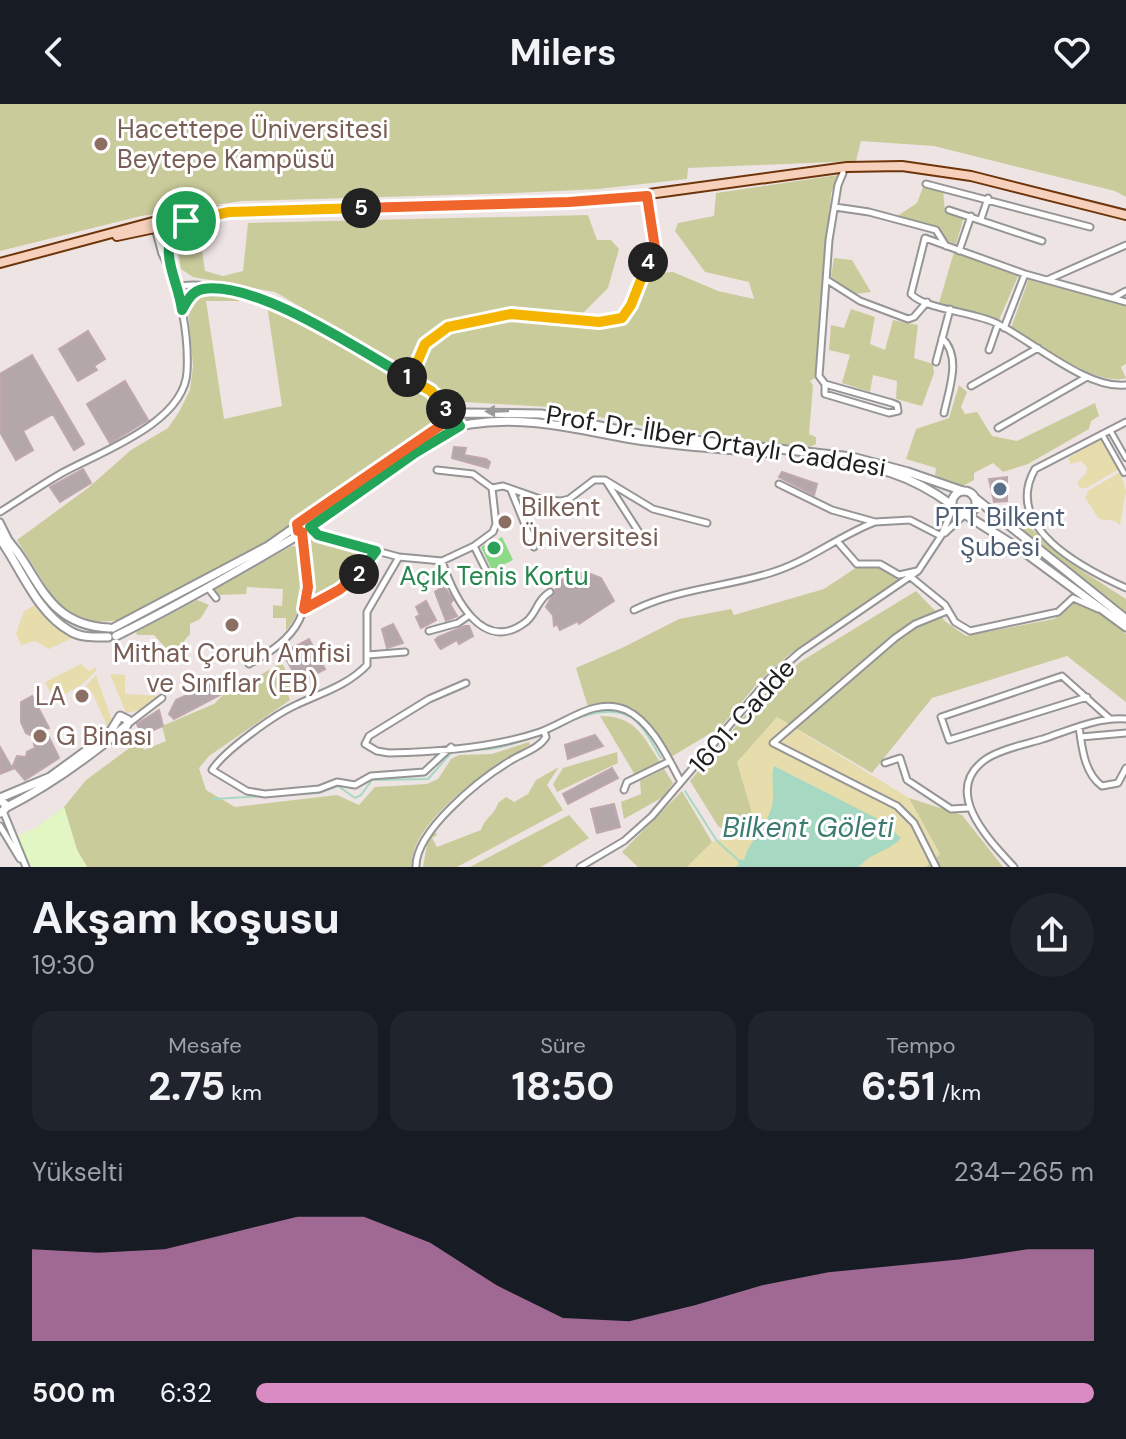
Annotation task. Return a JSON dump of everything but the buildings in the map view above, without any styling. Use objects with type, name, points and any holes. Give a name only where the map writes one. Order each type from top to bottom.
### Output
[{"type":"main road","points":[[0,263],[157,224],[229,212],[569,202],[647,196],[847,167],[911,166],[971,176],[1126,215]]},
{"type":"main road","points":[[105,237],[139,232],[157,224],[229,212]]},
{"type":"street","points":[[825,384],[892,403],[897,405],[898,411],[889,413],[825,394],[825,384],[819,376],[826,279],[835,207],[843,173]]},
{"type":"street","points":[[926,184],[1090,227]]},
{"type":"street","points":[[410,379],[425,344],[448,327],[511,314],[599,322],[622,318],[631,305],[655,248],[647,196]]},
{"type":"street","points":[[981,219],[988,198]]},
{"type":"street","points":[[835,207],[869,212],[936,230],[946,246]]},
{"type":"street","points":[[949,210],[1042,241]]},
{"type":"street","points":[[959,251],[971,216]]},
{"type":"street","points":[[167,248],[173,232],[186,221]]},
{"type":"street","points":[[0,512],[64,472],[149,427],[165,412],[185,382],[179,286],[159,243],[157,224]]},
{"type":"street","points":[[157,224],[173,275]]},
{"type":"street","points":[[139,232],[152,236],[159,243]]},
{"type":"street","points":[[1126,302],[1025,274],[925,238],[911,294],[1001,326],[1111,386],[1126,385]]},
{"type":"street","points":[[1046,280],[1126,245]]},
{"type":"street","points":[[989,350],[1025,274]]},
{"type":"street","points":[[826,279],[860,301],[908,319],[914,317],[927,302]]},
{"type":"street","points":[[179,286],[187,283],[220,289],[286,309],[465,413],[464,425]]},
{"type":"street","points":[[179,286],[220,289]]},
{"type":"street","points":[[182,310],[190,296],[203,289]]},
{"type":"street","points":[[1112,298],[1126,291]]},
{"type":"street","points":[[936,362],[950,309]]},
{"type":"street","points":[[942,338],[948,344],[954,366],[944,413]]},
{"type":"street","points":[[971,386],[1038,348]]},
{"type":"street","points":[[998,428],[1088,376]]},
{"type":"street","points":[[431,391],[464,425]]},
{"type":"street","name":"Prof. Dr. İlber Ortaylı Caddesi","points":[[206,585],[268,546],[306,530],[453,417],[465,413],[541,414],[639,434],[852,457],[920,475],[975,498],[1126,619]]},
{"type":"street","name":"Prof. Dr. İlber Ortaylı Caddesi","points":[[111,632],[289,541],[415,453],[464,425],[523,420],[648,441],[866,465],[923,484],[1011,543],[1126,627]]},
{"type":"street","points":[[1126,422],[1035,469],[1027,483],[1027,506],[1035,526],[1100,576],[1126,588]]},
{"type":"street","points":[[1110,430],[1126,458]]},
{"type":"street","points":[[1102,434],[1122,471]]},
{"type":"street","points":[[437,470],[473,474],[492,488],[503,486],[543,500],[569,499],[594,480],[605,480],[653,509],[707,523]]},
{"type":"street","points":[[605,480],[642,537]]},
{"type":"street","points":[[779,484],[832,510],[875,522],[910,520],[941,536]]},
{"type":"street","points":[[249,664],[277,647],[293,630],[304,609],[308,587],[304,551],[306,530],[399,557],[442,561],[474,546],[493,532],[496,524],[492,488]]},
{"type":"street","points":[[511,490],[534,547]]},
{"type":"street","points":[[953,506],[955,496],[963,491]]},
{"type":"street","points":[[965,515],[975,508],[975,498]]},
{"type":"street","name":"1601. Cadde","points":[[580,867],[624,841],[652,816],[768,680],[800,652],[912,578],[941,536],[953,506]]},
{"type":"street","name":"1601. Cadde","points":[[941,536],[965,515]]},
{"type":"street","points":[[0,522],[33,581],[60,611],[82,625],[111,632]]},
{"type":"street","points":[[634,610],[669,596],[770,573],[804,561],[875,522]]},
{"type":"street","points":[[0,532],[10,542]]},
{"type":"street","points":[[1011,543],[1017,534]]},
{"type":"street","points":[[0,539],[31,589],[66,629],[85,636],[111,632]]},
{"type":"street","points":[[289,541],[298,543],[304,551]]},
{"type":"street","points":[[837,541],[857,564],[880,564],[899,575],[918,571]]},
{"type":"street","points":[[474,546],[488,574]]},
{"type":"street","points":[[304,609],[357,576],[376,551]]},
{"type":"street","points":[[1033,559],[1039,551]]},
{"type":"street","points":[[399,557],[367,612],[367,665],[340,686],[285,711],[222,755],[212,770],[247,791],[265,794],[319,789],[337,782],[355,785],[371,776],[424,772],[451,747]]},
{"type":"street","points":[[442,561],[468,616],[481,625],[509,631],[529,619],[539,600],[550,592]]},
{"type":"street","points":[[912,578],[945,605],[961,628],[970,631],[1058,612],[1073,598],[1108,613]]},
{"type":"street","points":[[206,585],[216,598]]},
{"type":"street","points":[[936,867],[914,823],[897,806],[773,743],[895,638],[915,624],[947,611]]},
{"type":"street","points":[[429,631],[458,623],[468,616]]},
{"type":"street","points":[[368,655],[405,652]]},
{"type":"street","points":[[1087,697],[949,740],[941,723],[941,717],[1062,676],[1087,697],[1109,718]]},
{"type":"street","points":[[466,683],[420,704],[369,736],[365,744],[368,748],[389,753],[512,741],[545,733],[593,707],[623,709],[646,726],[681,782]]},
{"type":"street","points":[[25,867],[0,799],[50,777],[162,698]]},
{"type":"street","points":[[1014,867],[968,808],[969,783],[986,759],[1109,718],[1126,719]]},
{"type":"street","points":[[3,811],[53,782],[123,723]]},
{"type":"street","points":[[1079,727],[1089,769],[1102,786],[1118,783],[1126,768]]},
{"type":"street","points":[[416,867],[421,842],[435,823],[507,762],[542,743],[545,733]]},
{"type":"street","points":[[1081,737],[1126,733]]},
{"type":"street","points":[[885,763],[900,758],[907,780],[951,809],[968,808]]},
{"type":"street","points":[[624,790],[627,782],[670,761]]},
{"type":"street","points":[[0,826],[25,867]]},
{"type":"shaded area","points":[[0,104],[1126,104],[1126,197],[1115,191],[934,146],[861,141],[856,161],[688,168],[687,179],[598,189],[242,201],[141,216],[0,251]]},
{"type":"shaded area","points":[[838,175],[831,194],[815,378],[810,381],[813,385],[809,434],[816,437],[816,444],[808,448],[658,429],[550,407],[464,402],[275,292],[193,277],[181,269],[177,244],[181,233],[221,225],[202,250],[205,271],[223,276],[243,271],[248,223],[588,215],[597,240],[611,240],[619,249],[608,288],[573,323],[605,327],[623,320],[648,274],[673,272],[718,291],[754,299],[749,282],[705,272],[675,231],[678,223],[714,216],[716,193]]},
{"type":"shaded area","points":[[923,187],[943,191],[945,211],[964,217],[956,244],[947,241],[940,229],[896,217],[917,203]]},
{"type":"shaded area","points":[[954,252],[1019,274],[999,320],[939,303]]},
{"type":"shaded area","points":[[834,258],[852,260],[871,292],[855,294],[831,277]]},
{"type":"shaded area","points":[[1029,278],[1126,304],[1126,364],[1121,367],[1126,378],[1114,379],[1084,370],[1011,328]]},
{"type":"shaded area","points":[[205,293],[240,298],[239,301],[206,301],[224,419],[282,406],[267,305],[430,392],[442,405],[443,414],[435,425],[299,518],[277,537],[125,620],[95,622],[68,612],[52,596],[17,540],[88,488],[131,450],[168,428],[190,390],[193,366],[189,301]]},
{"type":"shaded area","points":[[851,309],[875,317],[870,344],[885,350],[893,320],[918,325],[914,358],[933,364],[934,373],[922,406],[896,399],[897,381],[873,375],[870,392],[842,383],[850,355],[829,350],[831,325],[844,328]]},
{"type":"shaded area","points":[[959,385],[967,392],[961,407],[965,414],[977,412],[992,436],[1017,441],[1095,403],[1099,416],[1091,421],[1089,429],[1028,464],[1003,472],[993,463],[974,473],[974,480],[961,487],[935,475],[936,468],[906,459],[916,429],[949,418]]},
{"type":"shaded area","points":[[1102,439],[1119,469],[1086,488],[1080,488],[1077,482],[1086,474],[1087,467],[1081,461],[1071,464],[1068,458]]},
{"type":"shaded area","points":[[1120,472],[1126,491],[1120,525],[1115,521],[1099,519],[1085,498],[1088,491]]},
{"type":"shaded area","points":[[1024,522],[1070,563],[1126,599],[1126,615],[1019,529]]},
{"type":"shaded area","points":[[312,536],[366,550],[366,558],[363,566],[348,581],[311,602],[306,541]]},
{"type":"shaded area","points":[[292,546],[297,547],[302,557],[305,579],[301,602],[286,631],[286,618],[273,618],[273,605],[282,606],[283,589],[247,587],[246,594],[216,595],[213,590]]},
{"type":"shaded area","points":[[857,567],[880,568],[901,579],[791,653],[761,679],[721,727],[671,757],[647,724],[627,708],[603,703],[588,707],[576,668],[679,619],[731,609],[734,615],[824,589]]},
{"type":"shaded area","points":[[916,591],[946,622],[966,636],[1054,619],[1076,602],[1101,614],[1126,634],[1126,702],[1067,656],[932,698],[872,773],[777,717],[737,762],[752,813],[743,830],[729,833],[718,826],[690,781],[756,702],[800,662]]},
{"type":"shaded area","points":[[197,600],[209,605],[200,619],[190,624],[190,634],[184,641],[184,654],[171,654],[154,635],[137,635],[136,632]]},
{"type":"shaded area","points":[[37,604],[51,621],[72,638],[49,649],[35,641],[21,645],[16,633],[24,611]]},
{"type":"shaded area","points":[[282,663],[293,684],[286,689],[290,700],[209,756],[199,768],[206,790],[235,807],[337,795],[359,805],[375,787],[427,784],[438,779],[451,759],[459,755],[492,754],[529,742],[530,745],[476,780],[438,813],[415,849],[412,867],[87,867],[77,850],[64,807],[86,780],[139,741],[144,750],[166,741],[162,726],[214,704],[223,695]]},
{"type":"shaded area","points":[[81,664],[89,671],[96,667],[96,671],[81,685],[54,700],[45,682]]},
{"type":"shaded area","points":[[110,674],[125,675],[125,694],[161,696],[141,710],[126,713]]},
{"type":"shaded area","points":[[96,675],[113,723],[108,733],[86,746],[81,742],[108,728],[93,694],[86,686]]},
{"type":"shaded area","points":[[600,716],[630,723],[660,762],[635,775]]},
{"type":"shaded area","points":[[777,717],[909,798],[940,854],[926,867],[687,867],[712,842],[743,830],[752,813],[737,762]]},
{"type":"shaded area","points":[[617,752],[618,763],[557,792],[553,784],[563,768]]},
{"type":"shaded area","points":[[559,767],[547,785],[563,810],[457,867],[423,867],[428,839],[435,831],[437,835],[432,838],[437,847],[481,830],[498,803],[506,797],[514,802],[528,794],[536,780]]},
{"type":"shaded area","points":[[664,769],[673,783],[663,797],[624,819],[621,802],[641,794],[640,781]]},
{"type":"shaded area","points":[[682,791],[712,842],[687,867],[638,867],[622,852]]},
{"type":"shaded area","points":[[909,798],[962,815],[1003,867],[926,867],[940,854]]},
{"type":"shaded area","points":[[64,807],[77,850],[87,867],[31,867],[17,836],[37,827]]},
{"type":"shaded area","points":[[569,815],[589,838],[541,867],[470,867]]},
{"type":"green space","points":[[502,537],[513,560],[492,570],[481,547]]},
{"type":"water","name":"Bilkent Göleti","points":[[774,766],[882,821],[901,838],[859,867],[736,867],[739,864],[737,859],[744,860],[771,809]]},
{"type":"waterway","points":[[473,749],[493,749],[578,718],[616,712],[636,721],[661,758]]},
{"type":"waterway","points":[[213,799],[319,793],[338,786],[355,798],[372,780],[428,779],[452,752]]},
{"type":"waterway","points":[[685,791],[717,841],[737,859]]},
{"type":"place","name":"Hacettepe Üniversitesi Beytepe Kampüsü","points":[[101,144]]},
{"type":"place","name":"PTT Bilkent Şubesi","points":[[1000,489]]},
{"type":"place","name":"Bilkent Üniversitesi","points":[[505,522]]},
{"type":"place","name":"Açık Tenis Kortu","points":[[494,548]]},
{"type":"place","name":"Mithat Çoruh Amfisi ve Sınıflar (EB)","points":[[232,625]]},
{"type":"place","name":"LA","points":[[82,696]]},
{"type":"place","name":"G Binası","points":[[40,736]]},
{"type":"route","points":[[186,221],[173,232],[167,248],[182,310],[190,296],[203,289],[220,289],[273,304],[431,391],[453,417],[457,423],[460,426],[415,453],[310,527],[318,535],[376,551],[357,576],[304,609],[308,597],[307,576],[302,532],[298,531],[297,524],[453,417],[431,391],[410,379],[429,339],[448,327],[511,314],[591,322],[616,321],[628,312],[655,248],[647,196],[569,202],[229,212],[186,221]]}]
